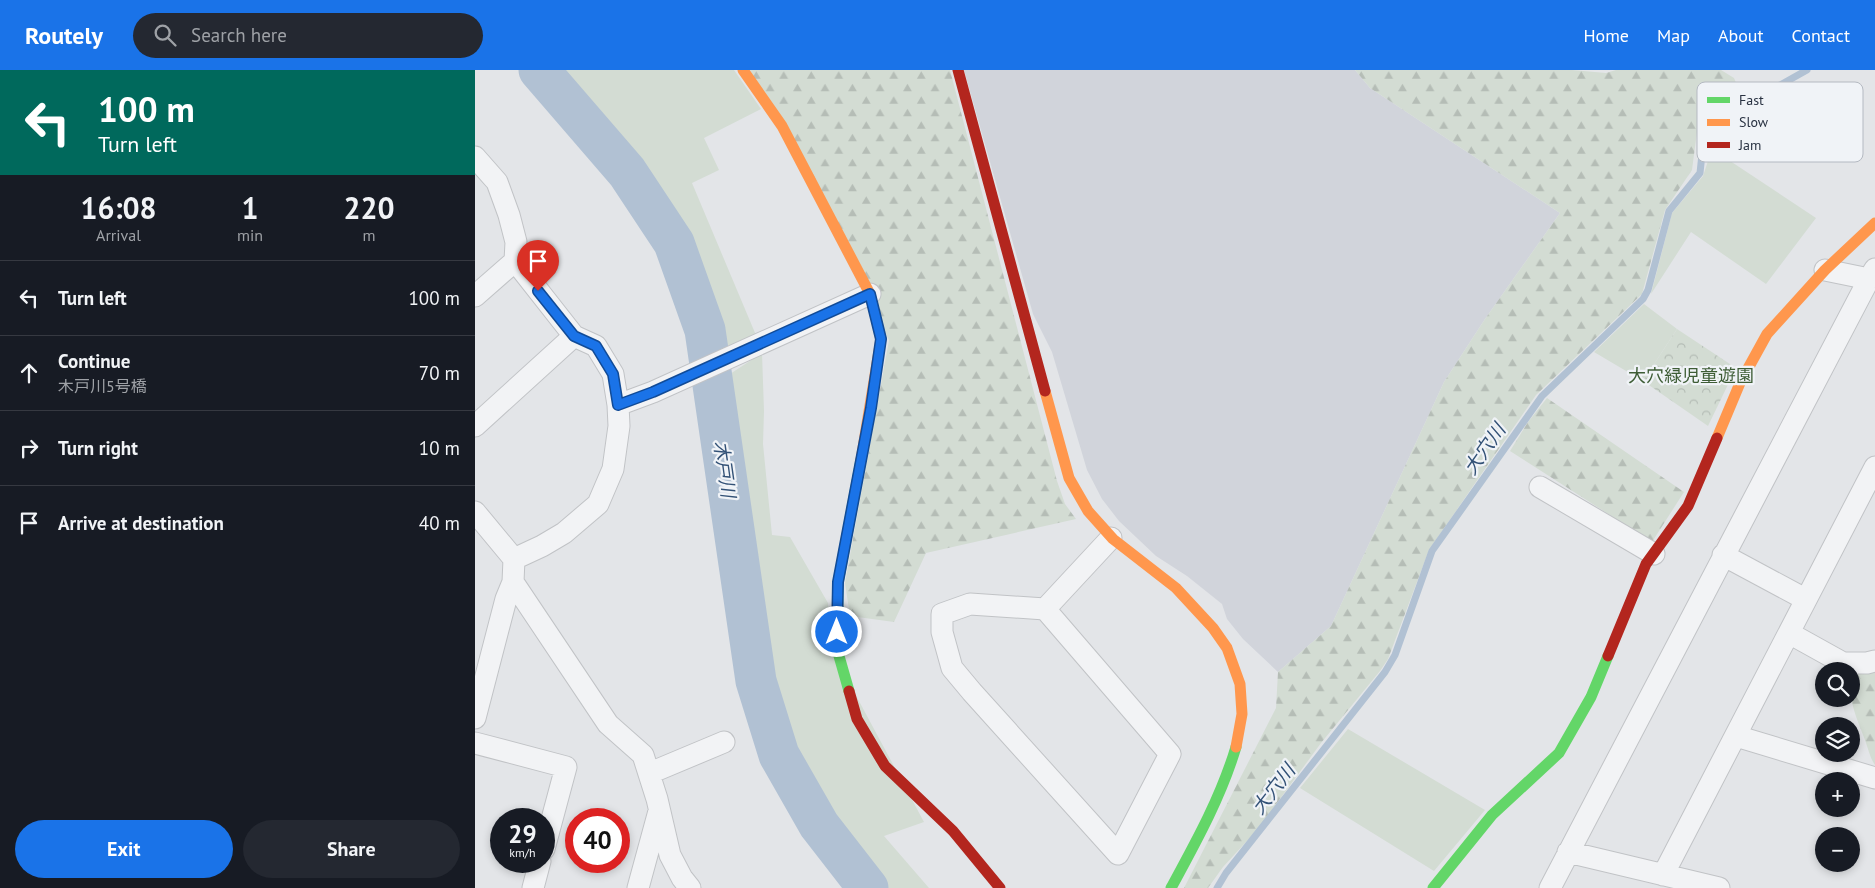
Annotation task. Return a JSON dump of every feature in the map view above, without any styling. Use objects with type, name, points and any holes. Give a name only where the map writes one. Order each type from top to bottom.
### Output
[{"type":"street","points":[[743,70],[782,126],[870,294],[881,339],[871,408],[838,582],[837,648],[857,720],[885,766],[953,831],[1000,888]]},
{"type":"street","points":[[958,70],[1069,478],[1081,501],[1111,538],[1171,584],[1208,622],[1231,654],[1237,672],[1242,695],[1243,716],[1233,764],[1171,888]]},
{"type":"street","points":[[475,157],[497,182],[516,242],[515,261],[574,336],[596,346],[613,374],[635,399]]},
{"type":"street","points":[[1433,888],[1492,815],[1559,753],[1591,697],[1646,564],[1688,506],[1740,382],[1767,334],[1825,270],[1875,223]]},
{"type":"street","points":[[475,296],[515,261]]},
{"type":"street","points":[[1549,888],[1872,274],[1825,270]]},
{"type":"street","points":[[514,559],[564,533],[598,504],[613,469],[619,426],[635,399],[870,294]]},
{"type":"street","points":[[475,426],[574,336]]},
{"type":"street","points":[[1663,875],[1875,467]]},
{"type":"street","points":[[1540,487],[1654,554]]},
{"type":"street","points":[[475,512],[514,559],[513,582],[506,599],[475,718]]},
{"type":"street","points":[[1045,609],[1111,538]]},
{"type":"street","points":[[1723,555],[1805,599]]},
{"type":"street","points":[[513,582],[609,724],[643,755],[660,809],[670,856],[690,888]]},
{"type":"street","points":[[970,604],[1045,609],[1170,754],[1118,854],[952,668],[942,632],[942,614],[970,604]]},
{"type":"street","points":[[1789,633],[1843,662],[1867,663],[1875,661]]},
{"type":"street","points":[[1736,736],[1875,778]]},
{"type":"street","points":[[650,773],[724,742]]},
{"type":"street","points":[[475,743],[566,767],[555,808]]},
{"type":"street","points":[[638,888],[660,809]]},
{"type":"street","points":[[1568,852],[1719,888]]},
{"type":"street","points":[[533,888],[537,873]]},
{"type":"shaded area","points":[[964,70],[1355,70],[1370,88],[1560,213],[1485,319],[1444,382],[1331,626],[1278,672],[1243,639],[1227,619],[1222,604],[1187,576],[1156,556],[1119,521],[1102,499],[1087,470],[1052,352],[1033,314]]},
{"type":"green space","points":[[555,70],[734,70],[761,109],[704,138],[719,170],[692,183],[758,340],[721,347],[688,241],[650,189]]},
{"type":"green space","points":[[750,70],[950,70],[1057,481],[1065,504],[1076,519],[926,553],[894,622],[850,616],[845,583],[889,340]]},
{"type":"green space","points":[[1355,70],[1572,70],[1606,73],[1616,70],[1721,70],[1734,78],[1736,82],[1697,82],[1697,132],[1692,170],[1665,210],[1642,294],[1536,395],[1429,550],[1388,659],[1380,671],[1321,743],[1258,829],[1223,867],[1208,888],[1184,888],[1276,708],[1278,672],[1331,626],[1444,382],[1485,319],[1560,213],[1370,88]]},
{"type":"green space","points":[[1708,162],[1732,162],[1816,218],[1766,284],[1691,232],[1651,294],[1672,213],[1703,176]]},
{"type":"green space","points":[[1644,304],[1677,329],[1643,381],[1594,352]]},
{"type":"green space","name":"大穴緑児童遊園","points":[[1677,329],[1736,368],[1708,426],[1643,381]]},
{"type":"green space","points":[[762,353],[763,444],[772,535],[790,537],[828,603],[831,649],[924,822],[884,836],[929,888],[881,888],[849,847],[789,755],[762,674],[727,376]]},
{"type":"green space","points":[[1547,398],[1684,492],[1652,542],[1510,451],[1528,422]]},
{"type":"green space","points":[[1875,667],[1875,765],[1860,728],[1860,717],[1856,717],[1853,707],[1860,707],[1860,669]]},
{"type":"green space","points":[[1348,729],[1485,810],[1434,871],[1300,788]]},
{"type":"waterway","name":"木戸川","points":[[539,70],[627,172],[674,243],[705,330],[756,681],[779,755],[819,825],[868,888]]},
{"type":"waterway","name":"大穴川","points":[[1785,82],[1807,70]]},
{"type":"waterway","name":"大穴川","points":[[1217,888],[1226,873],[1385,672],[1395,655],[1432,551],[1542,396],[1643,299],[1648,290],[1669,211],[1700,173],[1701,162]]},
{"type":"traffic: fast","points":[[849,691],[837,649],[838,583],[861,460]]},
{"type":"traffic: fast","points":[[1433,888],[1492,815],[1559,753],[1591,697],[1608,656]]},
{"type":"traffic: fast","points":[[1171,888],[1199,836],[1223,784],[1236,747]]},
{"type":"traffic: slow","points":[[743,70],[782,126],[870,294],[881,339],[861,460]]},
{"type":"traffic: slow","points":[[1717,438],[1740,383],[1767,334],[1825,270],[1875,223]]},
{"type":"traffic: slow","points":[[1045,391],[1069,478],[1088,511],[1113,539],[1176,588],[1213,628],[1227,648],[1240,684],[1242,714],[1236,747]]},
{"type":"traffic: jam","points":[[958,70],[1045,391]]},
{"type":"traffic: jam","points":[[1608,656],[1646,564],[1688,506],[1717,438]]},
{"type":"traffic: jam","points":[[849,691],[857,719],[885,766],[953,831],[1000,888]]},
{"type":"route","points":[[538,291],[574,336],[596,346],[613,374],[618,405],[653,392],[870,294],[881,339],[871,408],[838,582],[837,632]]}]
